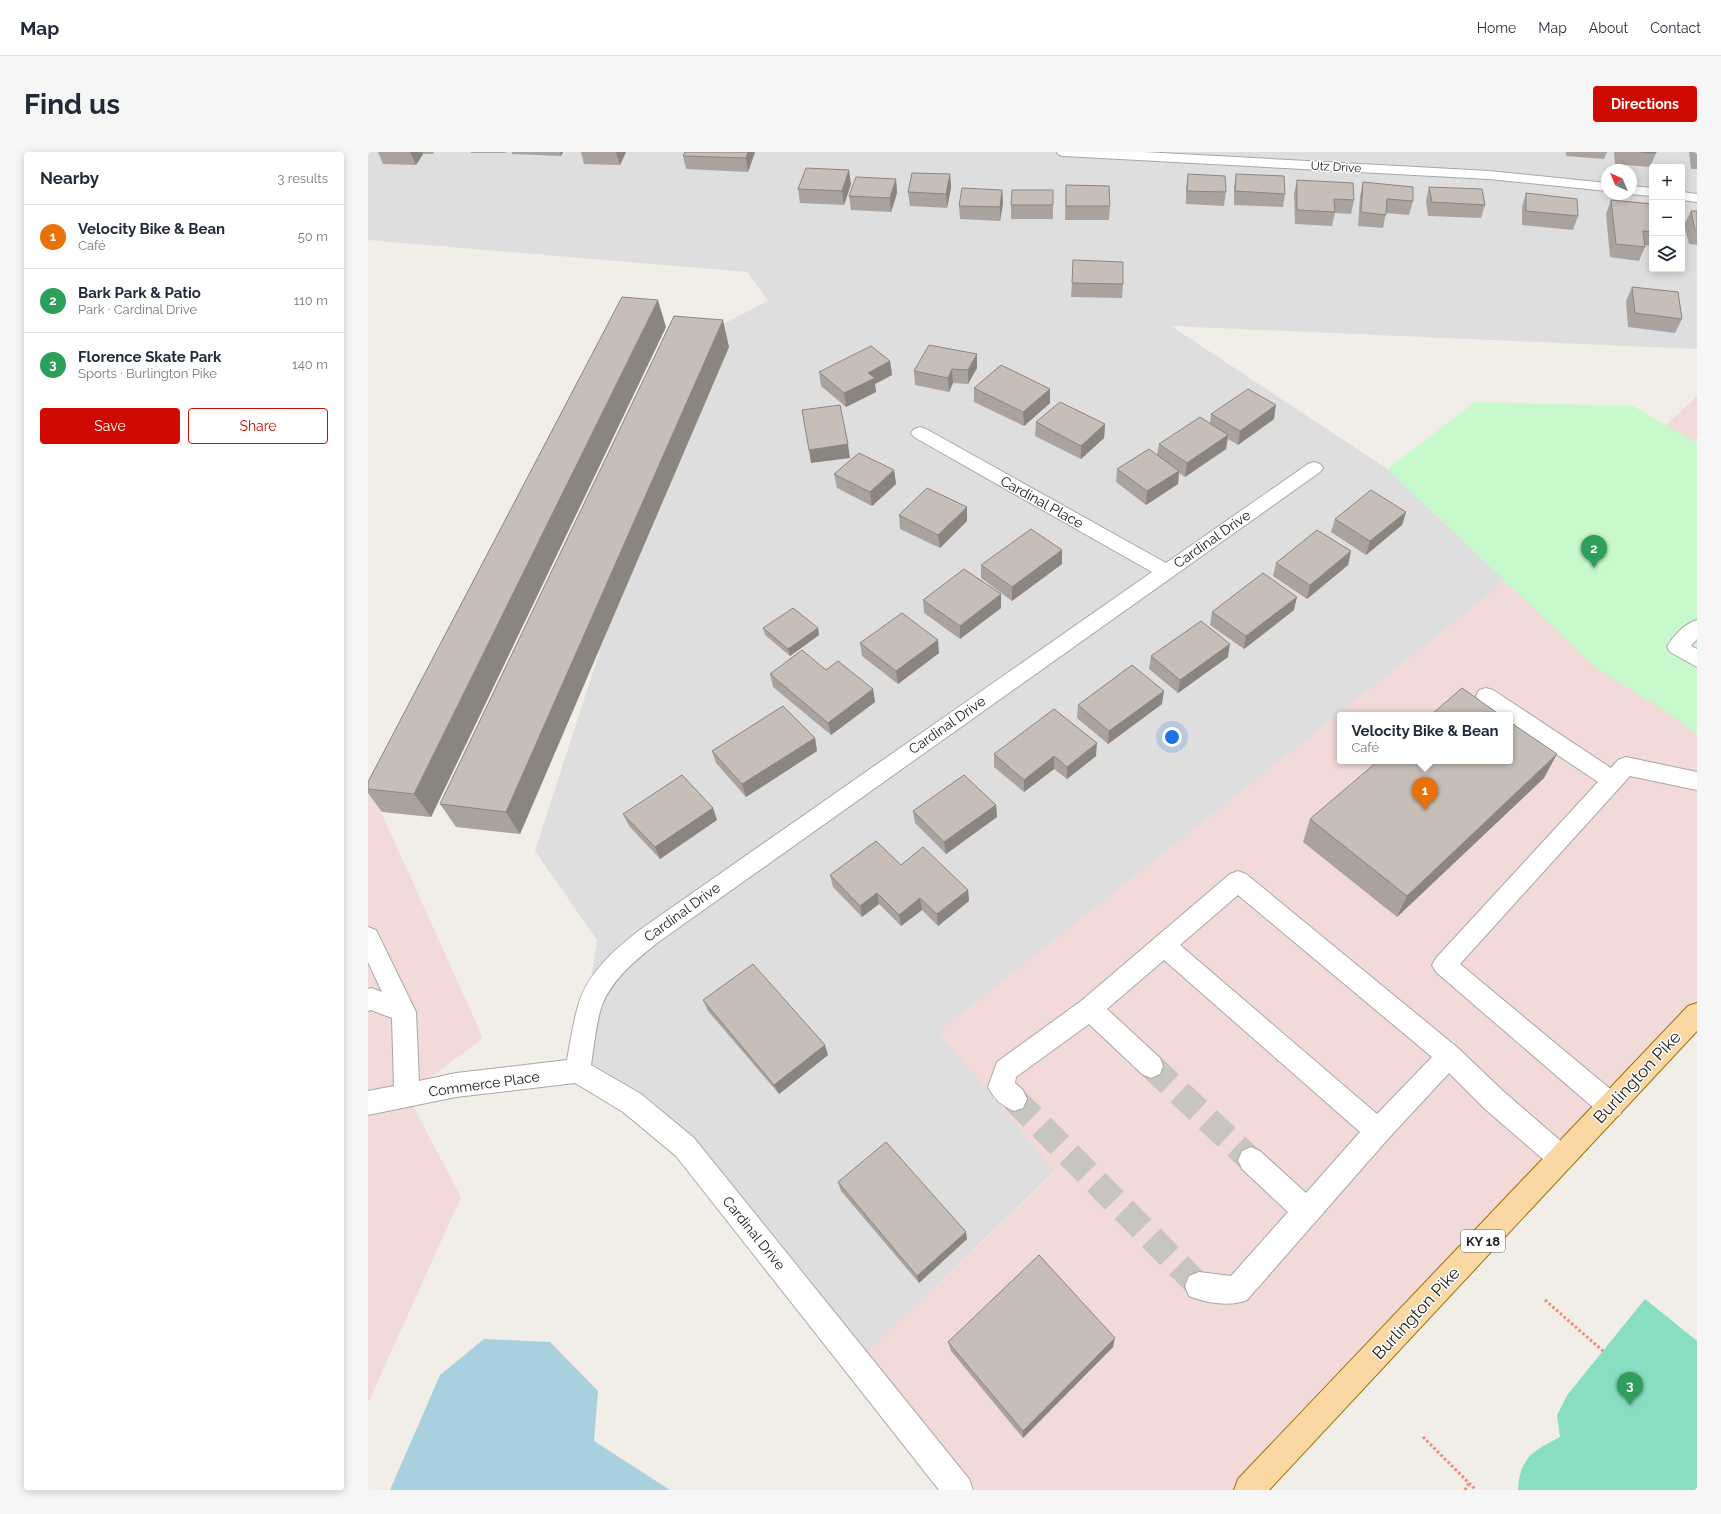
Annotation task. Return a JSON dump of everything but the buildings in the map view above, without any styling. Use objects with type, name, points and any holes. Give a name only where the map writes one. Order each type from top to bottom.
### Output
[{"type":"main road","name":"Burlington Pike","points":[[1249,1490],[1697,1014]]},
{"type":"street","name":"Utz Drive","points":[[1064,152],[1489,175],[1601,186]]},
{"type":"street","points":[[1637,191],[1649,192]]},
{"type":"street","points":[[1685,196],[1697,198]]},
{"type":"street","name":"Cardinal Place","points":[[920,433],[1165,571]]},
{"type":"street","name":"Cardinal Drive","points":[[958,1490],[685,1147],[632,1103],[577,1071],[590,1005],[600,985],[621,958],[649,936],[1165,571],[1314,468]]},
{"type":"street","points":[[1697,627],[1677,647],[1697,659]]},
{"type":"street","points":[[1486,696],[1510,712]]},
{"type":"street","points":[[1513,714],[1613,781]]},
{"type":"street","points":[[1610,1106],[1444,965],[1626,766],[1697,781]]},
{"type":"street","points":[[1014,1099],[1001,1087],[1006,1070],[1090,1009],[1238,881],[1449,1056],[1494,1100],[1561,1158]]},
{"type":"street","points":[[368,937],[404,1012],[407,1095]]},
{"type":"street","points":[[1163,945],[1378,1131]]},
{"type":"street","points":[[368,1000],[371,999],[404,1012]]},
{"type":"street","points":[[1090,1009],[1151,1066]]},
{"type":"street","points":[[1199,1286],[1237,1290],[1378,1131],[1449,1056]]},
{"type":"street","name":"Commerce Place","points":[[368,1103],[456,1085],[577,1071]]},
{"type":"street","points":[[1252,1160],[1306,1211]]},
{"type":"path","points":[[1545,1300],[1603,1352]]},
{"type":"path","points":[[1423,1437],[1476,1490]]},
{"type":"path","points":[[1465,1490],[1469,1483]]},
{"type":"shaded area","points":[[368,152],[1697,152],[1697,349],[1171,326],[1525,560],[1486,597],[1341,712],[1337,712],[1337,715],[939,1032],[1055,1171],[857,1362],[685,1147],[577,1071],[597,940],[535,851],[702,335],[768,301],[747,272],[368,240]]},
{"type":"shaded area","points":[[1697,396],[1697,1014],[1251,1490],[958,1490],[857,1362],[1055,1172],[939,1032],[1337,715],[1337,764],[1513,764],[1513,712],[1341,712],[1486,597]]},
{"type":"shaded area","points":[[368,783],[483,1038],[407,1095],[461,1197],[368,1403]]},
{"type":"green space","points":[[1475,402],[1633,406],[1697,443],[1697,734],[1665,711],[1596,668],[1387,469]]},
{"type":"green space","points":[[1645,1299],[1697,1341],[1697,1490],[1518,1490],[1519,1479],[1525,1462],[1535,1451],[1560,1437],[1557,1415],[1568,1394]]},
{"type":"water","points":[[484,1339],[550,1342],[598,1391],[594,1441],[670,1490],[390,1490],[440,1375]]},
{"type":"tunnel","points":[[1151,1066],[1251,1160]]},
{"type":"tunnel","points":[[1014,1099],[1199,1286]]},
{"type":"place","name":"Bark Park & Patio","points":[[1594,568]]},
{"type":"place","name":"Velocity Bike & Bean","points":[[1425,810]]},
{"type":"place","name":"Florence Skate Park","points":[[1630,1405]]}]
